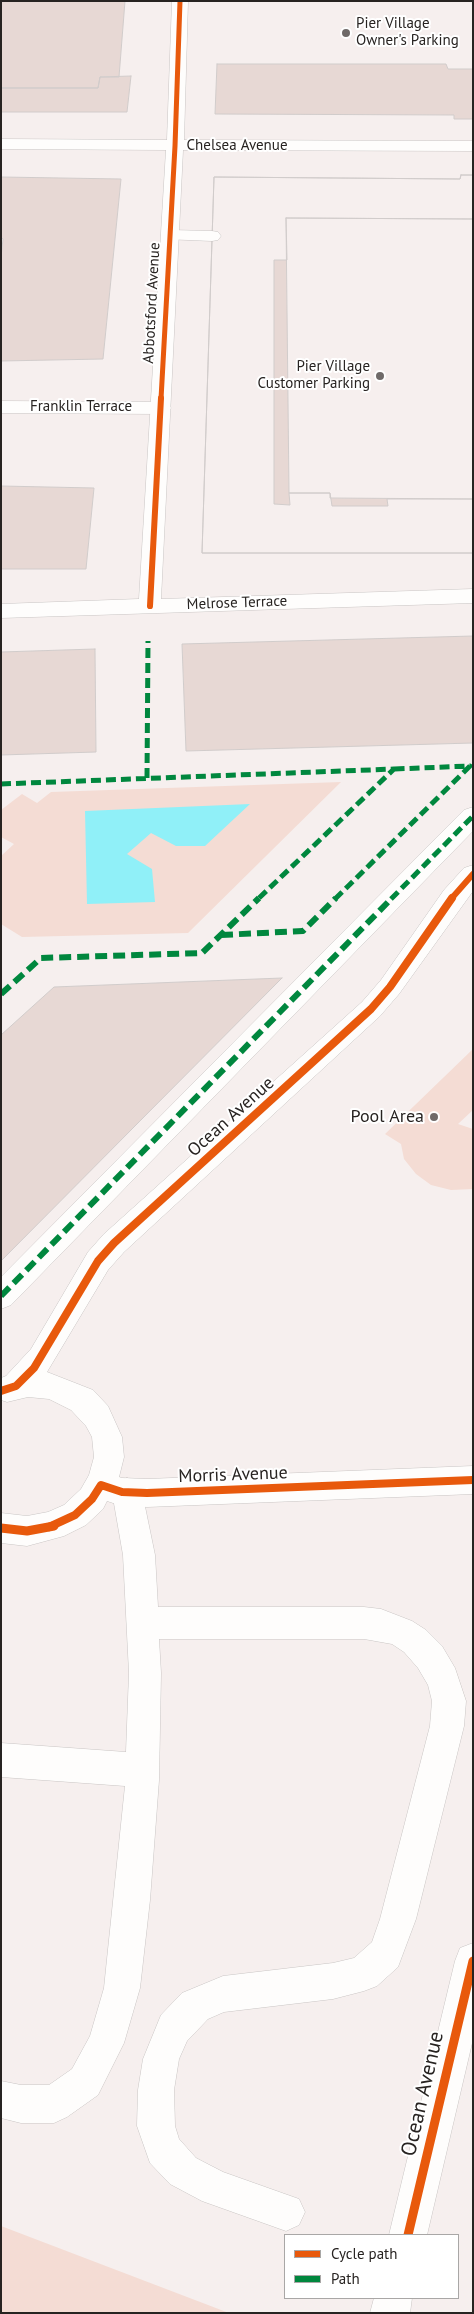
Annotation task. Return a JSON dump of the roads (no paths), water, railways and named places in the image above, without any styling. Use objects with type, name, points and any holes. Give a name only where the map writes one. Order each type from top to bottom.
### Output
[{"type":"street","name":"Abbotsford Avenue","points":[[150,606],[175,146],[180,1]]},
{"type":"street","name":"Chelsea Avenue","points":[[1,144],[473,146]]},
{"type":"street","points":[[170,235],[212,236]]},
{"type":"street","name":"Franklin Terrace","points":[[1,407],[161,408]]},
{"type":"street","name":"Melrose Terrace","points":[[1,611],[473,596]]},
{"type":"street","points":[[1,1296],[473,816]]},
{"type":"street","name":"Ocean Avenue","points":[[9,1389],[41,1358],[98,1261],[371,1009],[390,987],[453,897],[473,874]]},
{"type":"street","points":[[1,2099],[21,2104],[54,2104],[85,2082],[106,2043],[122,1988],[132,1900],[142,1770],[145,1673],[139,1555],[114,1489],[107,1436],[97,1416],[82,1400],[62,1389],[40,1384],[9,1389]]},
{"type":"street","name":"Morris Avenue","points":[[114,1489],[473,1480]]},
{"type":"street","points":[[5,1530],[26,1531],[53,1526],[75,1515],[92,1499],[114,1489]]},
{"type":"street","points":[[143,1623],[364,1623],[381,1625],[401,1632],[415,1641],[430,1657],[443,1679],[449,1701],[445,1735],[398,1919],[384,1954],[364,1973],[333,1981],[223,1994],[195,2006],[174,2028],[161,2059],[156,2090],[156,2126],[163,2150],[183,2171],[215,2188],[286,2212]]},
{"type":"street","points":[[1,1760],[142,1770]]},
{"type":"street","name":"Ocean Avenue","points":[[408,2234],[473,1961]]},
{"type":"street","points":[[390,2313],[393,2299]]},
{"type":"water","points":[[250,804],[205,846],[176,846],[151,833],[127,854],[152,869],[155,902],[87,904],[85,811]]},
{"type":"place","name":"Pier Village Owner's Parking","points":[[346,33]]},
{"type":"place","name":"Pier Village Customer Parking","points":[[380,376]]},
{"type":"place","name":"Pool Area","points":[[434,1117]]}]
